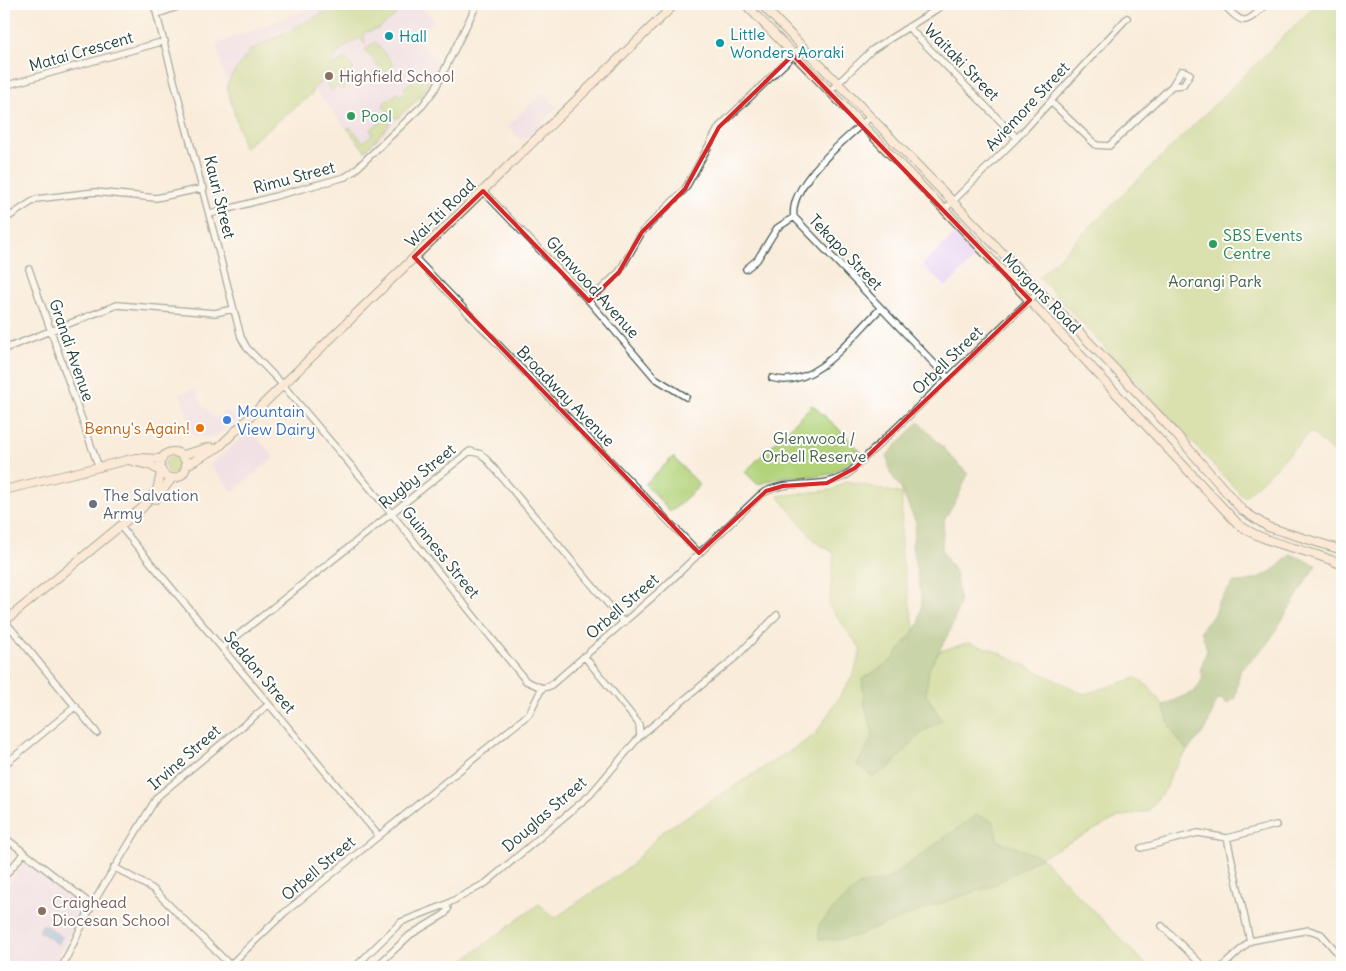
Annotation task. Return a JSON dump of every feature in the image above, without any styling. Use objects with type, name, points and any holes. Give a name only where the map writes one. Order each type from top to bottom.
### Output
[{"type":"street","name":"Kauri Street","points":[[154,4],[204,188],[240,337],[247,348],[282,384]]},
{"type":"street","points":[[158,14],[185,4]]},
{"type":"street","name":"Rimu Street","points":[[210,214],[345,177],[354,172],[423,106],[435,89],[477,4]]},
{"type":"street","name":"Wai-Iti Road","points":[[187,465],[219,447],[675,4]]},
{"type":"street","name":"Morgans Road","points":[[745,4],[1106,379],[1227,512],[1246,530],[1271,541],[1320,555],[1342,565]]},
{"type":"street","name":"Morgans Road","points":[[761,4],[1116,370],[1249,516],[1276,529],[1320,541],[1342,550]]},
{"type":"street","points":[[830,91],[872,50],[945,4]]},
{"type":"street","points":[[1223,4],[1238,21],[1242,22],[1249,20],[1266,4]]},
{"type":"street","name":"Aviemore Street","points":[[944,210],[1016,138],[1127,18]]},
{"type":"street","name":"Waitaki Street","points":[[908,27],[1016,138]]},
{"type":"street","name":"Matai Crescent","points":[[4,86],[165,41]]},
{"type":"street","points":[[589,301],[619,272],[642,232],[685,189],[719,127],[803,46]]},
{"type":"street","points":[[1050,102],[1096,145],[1110,146],[1172,86]]},
{"type":"street","name":"Tekapo Street","points":[[870,117],[805,182],[794,202],[794,217],[948,378]]},
{"type":"street","points":[[4,220],[36,199],[96,192],[156,198],[204,188]]},
{"type":"street","name":"Glenwood Avenue","points":[[483,191],[589,301],[655,378],[686,397]]},
{"type":"street","points":[[746,269],[757,260],[777,228],[794,217]]},
{"type":"street","name":"Broadway Avenue","points":[[414,256],[699,553]]},
{"type":"street","name":"Grandi Avenue","points":[[29,269],[99,468]]},
{"type":"street","name":"Orbell Street","points":[[229,966],[284,913],[529,714],[542,688],[550,686],[624,623],[766,491],[783,486],[827,484],[846,475],[1039,291]]},
{"type":"street","points":[[4,348],[117,305],[215,313],[233,309]]},
{"type":"street","points":[[772,378],[791,381],[816,371],[881,308]]},
{"type":"street","points":[[1106,379],[1116,370]]},
{"type":"street","name":"Guinness Street","points":[[282,384],[392,514],[526,681],[542,688]]},
{"type":"street","name":"Wai-Iti Road","points":[[183,455],[223,442]]},
{"type":"street","name":"Rugby Street","points":[[222,648],[470,451],[480,454],[624,623]]},
{"type":"street","points":[[4,490],[141,458],[162,459],[174,453],[183,455],[187,465],[184,472],[172,478],[154,500],[4,621],[97,733]]},
{"type":"street","points":[[142,508],[157,490],[162,459]]},
{"type":"street","points":[[132,461],[150,465],[172,478]]},
{"type":"street","name":"Seddon Street","points":[[120,526],[378,835]]},
{"type":"street","name":"Douglas Street","points":[[355,967],[401,922],[445,905],[486,883],[590,795],[640,736],[736,656],[777,615]]},
{"type":"street","points":[[584,656],[639,724],[640,736]]},
{"type":"street","name":"Irvine Street","points":[[62,967],[92,905],[157,797],[268,704]]},
{"type":"street","points":[[4,765],[76,706]]},
{"type":"street","points":[[1141,848],[1198,833],[1227,838],[1276,825]]},
{"type":"street","points":[[4,837],[92,905]]},
{"type":"street","points":[[1227,838],[1250,941]]},
{"type":"street","points":[[4,878],[24,853]]},
{"type":"street","points":[[114,867],[153,889],[229,966]]},
{"type":"street","points":[[376,967],[410,935],[445,914],[448,909],[445,905]]},
{"type":"street","points":[[1162,926],[1204,967]]},
{"type":"street","points":[[1222,967],[1250,941],[1309,930],[1321,934],[1342,958]]},
{"type":"highlighted area","points":[[793,55],[1030,300],[855,468],[827,483],[783,486],[766,491],[699,553],[414,257],[483,191],[589,301],[619,272],[642,232],[685,189],[719,127]]},
{"type":"shaded area","name":"Highfield School","points":[[323,4],[419,4],[435,20],[416,37],[439,65],[429,86],[420,98],[365,152],[316,91],[244,148],[216,44]]},
{"type":"shaded area","points":[[543,91],[557,107],[523,141],[508,126]]},
{"type":"shaded area","points":[[957,232],[979,254],[946,287],[922,265]]},
{"type":"shaded area","points":[[196,389],[202,405],[216,419],[225,409],[237,419],[222,432],[209,437],[194,437],[180,394]]},
{"type":"shaded area","points":[[251,430],[274,457],[233,492],[210,465]]},
{"type":"shaded area","name":"Craighead Diocesan School","points":[[26,861],[80,902],[80,915],[53,967],[4,967],[4,889]]},
{"type":"green space","points":[[341,4],[389,4],[396,15],[378,29],[365,32],[363,35],[366,45],[359,38],[342,48],[331,61],[335,65],[345,58],[354,69],[350,72],[356,78],[352,81],[349,77],[343,82],[341,80],[345,87],[341,90],[337,86],[332,91],[321,76],[319,78],[322,82],[311,90],[313,93],[244,148],[227,87],[232,75],[250,51]]},
{"type":"green space","name":"Aorangi Park","points":[[1317,4],[1342,4],[1342,453],[1338,457],[1311,432],[1244,498],[1039,277]]},
{"type":"green space","points":[[375,42],[394,65],[384,73],[365,50]]},
{"type":"green space","points":[[429,72],[433,74],[420,97],[397,118],[392,116],[383,106],[385,102],[398,93],[400,96],[406,91],[404,88],[421,74],[424,77]]},
{"type":"green space","points":[[383,116],[390,124],[365,151],[347,128],[351,128],[363,142],[373,134],[370,130],[380,122]]},
{"type":"green space","name":"Glenwood / Orbell Reserve","points":[[812,405],[861,452],[841,469],[833,473],[816,476],[776,478],[757,484],[745,472]]},
{"type":"green space","points":[[919,422],[968,474],[956,501],[944,520],[942,551],[955,572],[960,602],[951,629],[929,669],[926,695],[942,720],[920,734],[891,766],[873,777],[857,765],[873,735],[864,702],[862,679],[891,661],[919,624],[922,601],[912,546],[916,523],[900,487],[890,473],[887,455]]},
{"type":"green space","points":[[174,456],[180,459],[183,465],[180,471],[174,474],[168,471],[165,465],[168,459]]},
{"type":"green space","points":[[673,457],[700,485],[671,512],[645,484]]},
{"type":"green space","points":[[847,481],[902,494],[901,552],[917,644],[933,661],[940,651],[968,643],[991,649],[1084,694],[1136,678],[1148,686],[1163,705],[1171,729],[1187,751],[1171,773],[1167,787],[1148,811],[1119,817],[1041,857],[1148,967],[454,967],[539,904],[555,918],[629,867],[662,832],[815,735],[854,674],[861,649],[829,606],[834,553],[816,542],[778,496],[832,490]]},
{"type":"green space","points":[[1291,554],[1316,565],[1268,643],[1240,671],[1235,698],[1228,704],[1218,698],[1206,729],[1187,751],[1171,729],[1163,705],[1195,691],[1203,678],[1200,670],[1207,650],[1201,630],[1216,612],[1218,602],[1234,582],[1259,578],[1278,566]]},
{"type":"green space","points":[[976,815],[993,821],[998,841],[1042,857],[992,886],[924,909],[859,935],[837,940],[819,939],[819,925],[838,904],[860,885],[888,879]]},
{"type":"water","points":[[43,924],[62,937],[58,944],[39,931]]},
{"type":"place","name":"Hall","points":[[389,36]]},
{"type":"place","name":"Little Wonders Aoraki","points":[[720,43]]},
{"type":"place","name":"Highfield School","points":[[329,76]]},
{"type":"place","name":"Pool","points":[[351,116]]},
{"type":"place","name":"SBS Events Centre","points":[[1213,244]]},
{"type":"place","name":"Mountain View Dairy","points":[[227,420]]},
{"type":"place","name":"Benny's Again!","points":[[200,428]]},
{"type":"place","name":"The Salvation Army","points":[[93,504]]},
{"type":"place","name":"Craighead Diocesan School","points":[[42,911]]}]
